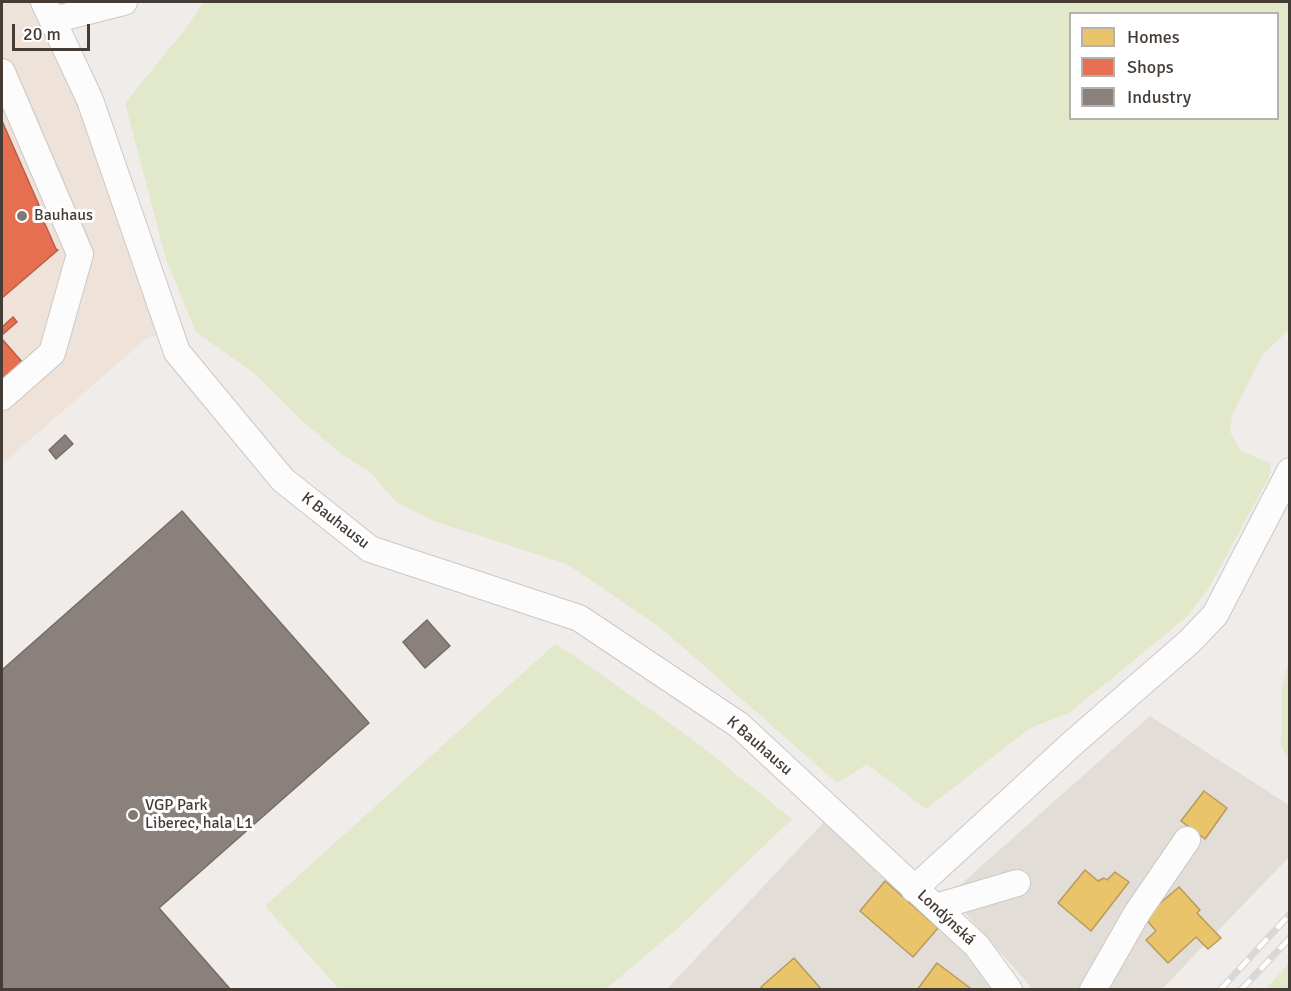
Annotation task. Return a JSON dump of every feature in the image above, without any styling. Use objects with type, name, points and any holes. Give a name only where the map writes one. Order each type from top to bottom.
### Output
[{"type":"street","points":[[49,11],[124,2]]},
{"type":"street","name":"K Bauhausu","points":[[49,11],[90,100],[177,352],[283,480],[370,549],[579,618],[739,725],[876,852]]},
{"type":"street","points":[[2,72],[80,254],[52,353],[2,397]]},
{"type":"street","points":[[914,889],[1066,749],[1189,642],[1215,615],[1290,471]]},
{"type":"street","points":[[1093,990],[1137,913],[1187,840]]},
{"type":"street","name":"Londýnská","points":[[876,852],[977,946],[1009,990]]},
{"type":"street","points":[[936,907],[1017,883]]},
{"type":"shaded area","points":[[2,2],[59,2],[92,79],[179,331],[147,338],[2,464]]},
{"type":"shaded area","points":[[1150,716],[1289,805],[1289,857],[1162,989],[1031,989],[949,895]]},
{"type":"shaded area","points":[[824,822],[976,963],[998,990],[666,990]]},
{"type":"green space","points":[[204,2],[1289,2],[1289,330],[1262,355],[1232,415],[1230,432],[1241,451],[1271,464],[1269,477],[1208,589],[1188,616],[1069,713],[1030,728],[926,809],[867,764],[837,783],[661,628],[567,564],[434,521],[396,502],[371,473],[340,453],[300,419],[254,373],[196,332],[166,259],[125,103],[183,32]]},
{"type":"green space","points":[[555,644],[696,742],[792,819],[679,927],[606,989],[339,989],[265,906]]},
{"type":"green space","points":[[1289,659],[1290,763],[1281,745],[1282,688]]},
{"type":"green space","points":[[1289,963],[1289,989],[1266,989]]},
{"type":"building: Homes","points":[[1204,791],[1227,808],[1205,839],[1181,821]]},
{"type":"building: Homes","points":[[1085,870],[1098,881],[1104,878],[1107,880],[1115,872],[1129,882],[1091,931],[1058,903]]},
{"type":"building: Homes","points":[[885,881],[938,928],[913,957],[860,911]]},
{"type":"building: Homes","points":[[1179,887],[1200,910],[1197,913],[1221,938],[1208,949],[1196,937],[1168,963],[1146,940],[1156,931],[1144,917]]},
{"type":"building: Homes","points":[[794,958],[822,990],[763,990],[761,987]]},
{"type":"building: Homes","points":[[937,963],[970,988],[969,990],[917,990]]},
{"type":"building: Shops","name":"Bauhaus","points":[[2,121],[58,250],[2,298]]},
{"type":"building: Shops","points":[[13,317],[17,322],[2,335],[2,327]]},
{"type":"building: Shops","points":[[2,339],[23,363],[2,381]]},
{"type":"building: Industry","points":[[65,435],[73,444],[56,459],[49,450]]},
{"type":"building: Industry","name":"VGP Park Liberec, hala L1","points":[[182,511],[369,723],[159,908],[231,990],[2,990],[2,670]]},
{"type":"building: Industry","points":[[427,620],[450,646],[425,668],[403,642]]},
{"type":"railway","points":[[1220,990],[1290,914]]},
{"type":"railway","points":[[1241,990],[1290,938]]},
{"type":"place","name":"Bauhaus","points":[[22,216]]},
{"type":"place","name":"VGP Park Liberec, hala L1","points":[[133,815]]}]
